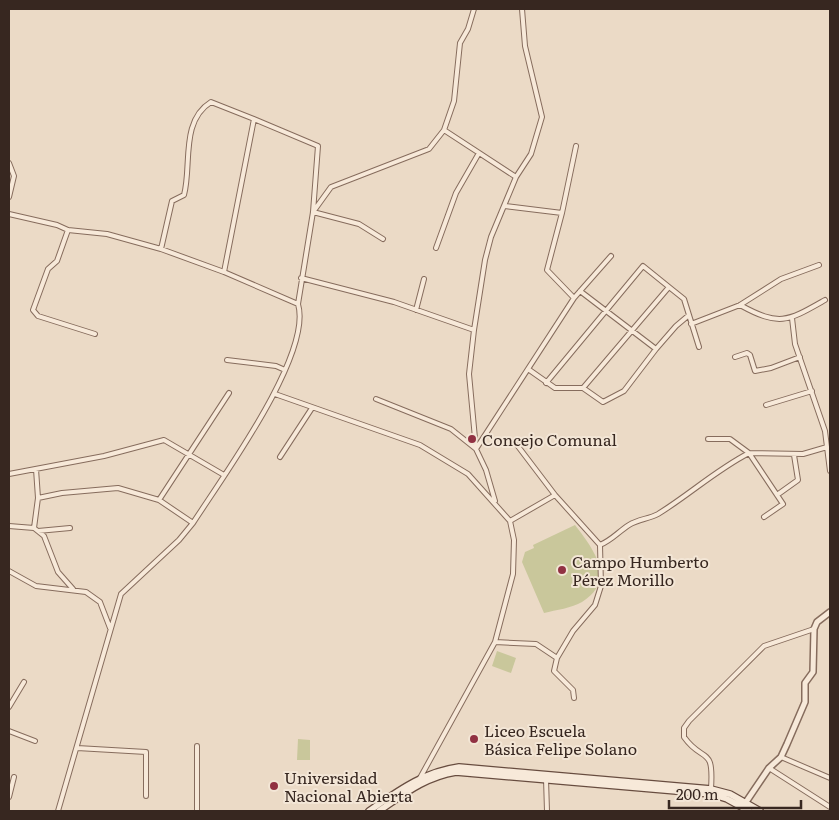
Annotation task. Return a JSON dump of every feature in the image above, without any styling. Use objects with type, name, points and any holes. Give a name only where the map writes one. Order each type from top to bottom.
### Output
[{"type":"main road","points":[[368,811],[420,778],[442,770],[459,767],[711,789],[730,794],[744,804],[749,811]]},
{"type":"main road","points":[[379,811],[416,785],[442,774],[456,772],[711,794],[760,811]]},
{"type":"street","points":[[313,212],[331,187],[429,150],[444,130],[454,101],[460,43],[468,29],[474,9]]},
{"type":"street","points":[[495,503],[486,470],[476,450],[469,374],[485,260],[491,237],[516,177],[531,154],[542,117],[525,46],[522,9]]},
{"type":"street","points":[[58,811],[121,594],[179,540],[193,523],[274,394],[298,336],[301,315],[298,304],[313,212],[318,146],[254,118],[211,102],[205,106],[191,132],[187,154],[187,182],[184,195],[172,200],[161,249]]},
{"type":"street","points":[[224,272],[254,118]]},
{"type":"street","points":[[444,130],[516,177]]},
{"type":"street","points":[[574,298],[547,270],[562,213],[576,146]]},
{"type":"street","points":[[436,248],[456,193],[480,153]]},
{"type":"street","points":[[9,163],[14,176],[9,198]]},
{"type":"street","points":[[505,206],[562,213]]},
{"type":"street","points":[[313,212],[359,224],[383,239]]},
{"type":"street","points":[[9,214],[56,225],[68,230],[107,234],[161,249],[224,272],[298,304]]},
{"type":"street","points":[[68,230],[57,261],[48,269],[33,310],[38,316],[96,334]]},
{"type":"street","points":[[476,450],[574,298],[612,256]]},
{"type":"street","points":[[691,324],[740,305],[781,279],[819,265]]},
{"type":"street","points":[[546,383],[643,266],[684,299],[699,347]]},
{"type":"street","points":[[301,278],[416,310],[474,330]]},
{"type":"street","points":[[416,310],[424,279]]},
{"type":"street","points":[[583,388],[669,287]]},
{"type":"street","points":[[580,291],[608,310],[656,349]]},
{"type":"street","points":[[740,305],[769,318],[792,318],[825,300]]},
{"type":"street","points":[[528,369],[555,388],[583,388],[603,402],[624,391],[656,349],[676,326],[689,315]]},
{"type":"street","points":[[792,318],[795,344],[826,431],[830,471]]},
{"type":"street","points":[[736,357],[747,353],[750,355],[755,371],[771,368],[800,357]]},
{"type":"street","points":[[227,360],[276,366],[284,370]]},
{"type":"street","points":[[766,405],[812,391]]},
{"type":"street","points":[[160,500],[229,393]]},
{"type":"street","points":[[274,394],[420,445],[468,474],[510,521],[514,540],[513,574],[494,642],[420,778]]},
{"type":"street","points":[[376,399],[452,429],[476,450]]},
{"type":"street","points":[[280,457],[312,408]]},
{"type":"street","points":[[708,439],[730,439],[749,453],[783,504],[764,517]]},
{"type":"street","points":[[9,474],[104,456],[164,440],[224,475]]},
{"type":"street","points":[[517,446],[555,495],[600,545],[601,586],[595,605],[573,630],[557,658],[554,670],[573,690],[574,698]]},
{"type":"street","points":[[600,545],[613,540],[629,525],[656,515],[697,489],[727,465],[749,453],[794,455],[827,447]]},
{"type":"street","points":[[778,495],[798,480],[794,455]]},
{"type":"street","points":[[36,469],[38,498],[36,529]]},
{"type":"street","points":[[38,498],[62,493],[118,488],[160,500],[193,523]]},
{"type":"street","points":[[510,521],[555,495]]},
{"type":"street","points":[[9,526],[36,529],[70,528]]},
{"type":"street","points":[[36,529],[44,536],[58,572],[73,589]]},
{"type":"street","points":[[9,571],[36,586],[86,592],[100,602],[110,628]]},
{"type":"street","points":[[744,804],[770,768],[780,758],[805,702],[805,683],[813,672],[814,629],[817,622],[829,615]]},
{"type":"street","points":[[711,789],[712,768],[710,759],[684,737],[684,728],[688,721],[764,646],[814,629]]},
{"type":"street","points":[[494,642],[536,644],[557,658]]},
{"type":"street","points":[[9,707],[24,682]]},
{"type":"street","points":[[9,731],[35,741]]},
{"type":"street","points":[[197,746],[197,811]]},
{"type":"street","points":[[77,748],[146,752],[146,796]]},
{"type":"street","points":[[780,758],[830,778]]},
{"type":"street","points":[[770,768],[830,807]]},
{"type":"street","points":[[9,798],[14,777]]},
{"type":"street","points":[[546,779],[547,811]]},
{"type":"shaded area","name":"Campo Humberto Pérez Morillo","points":[[575,525],[594,553],[600,574],[598,584],[593,593],[582,602],[544,613],[522,562],[525,552],[534,548],[533,545]]},
{"type":"shaded area","points":[[497,651],[516,658],[511,673],[492,666]]},
{"type":"shaded area","points":[[298,739],[310,740],[310,760],[297,760]]},
{"type":"place","name":"Concejo Comunal","points":[[472,439]]},
{"type":"place","name":"Campo Humberto Pérez Morillo","points":[[562,570]]},
{"type":"place","name":"Liceo Escuela Básica Felipe Solano","points":[[474,739]]},
{"type":"place","name":"Universidad Nacional Abierta","points":[[274,786]]}]
